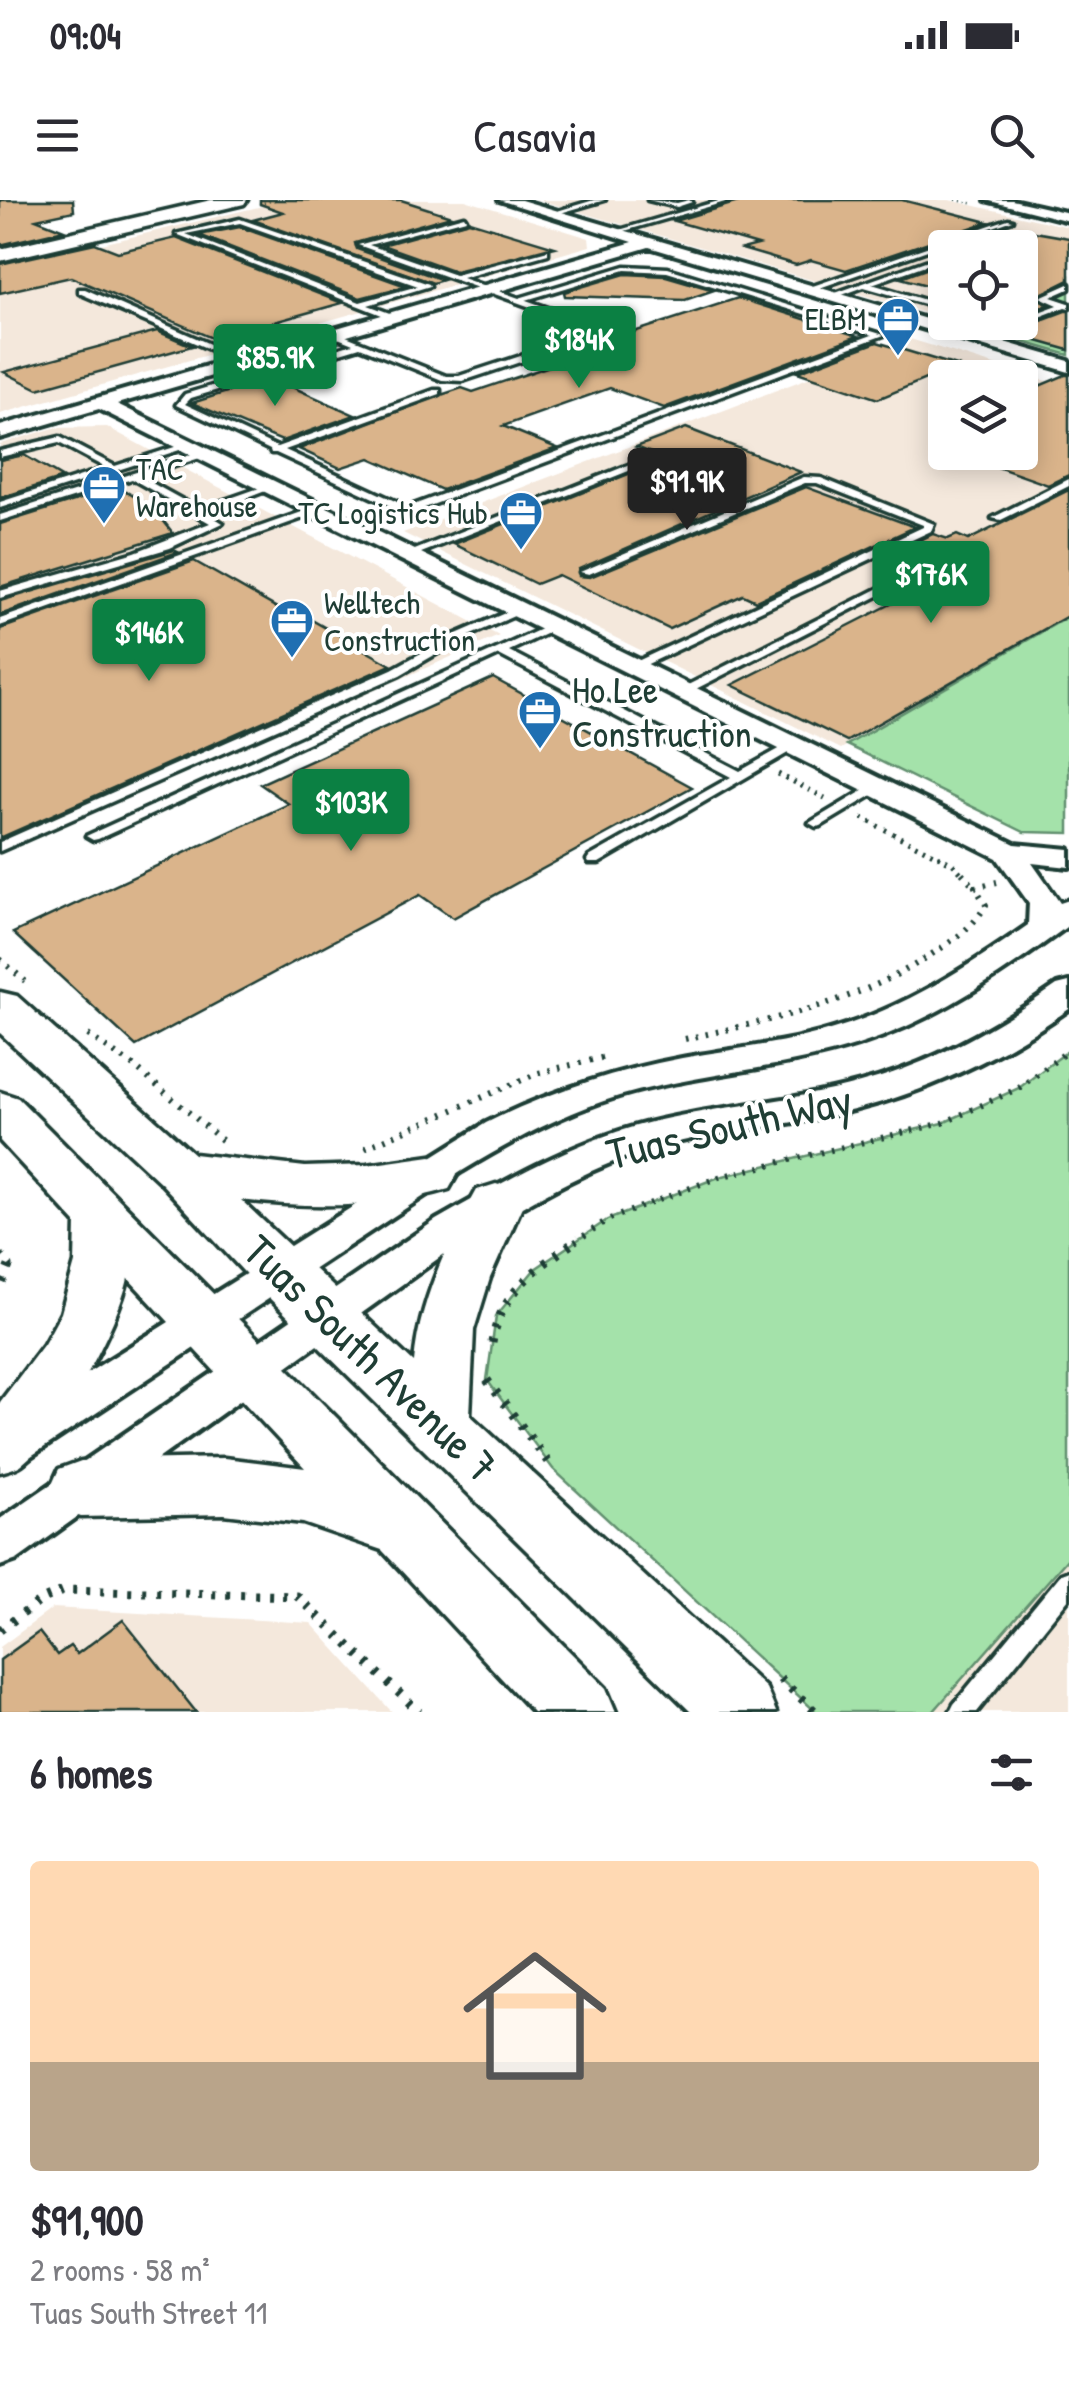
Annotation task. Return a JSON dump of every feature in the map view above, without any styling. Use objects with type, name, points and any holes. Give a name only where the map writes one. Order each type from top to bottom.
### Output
[{"type":"street","points":[[0,243],[188,200]]},
{"type":"street","points":[[0,255],[237,200]]},
{"type":"street","points":[[506,200],[928,326]]},
{"type":"street","points":[[993,200],[1069,217]]},
{"type":"street","points":[[1040,200],[1069,206]]},
{"type":"street","points":[[0,432],[647,244]]},
{"type":"street","points":[[977,340],[1069,367]]},
{"type":"street","points":[[99,402],[876,787],[1017,864],[1056,919]]},
{"type":"street","points":[[1017,864],[1069,858]]},
{"type":"street","name":"Tuas South Way","points":[[0,1449],[475,1143],[556,1105],[671,1070],[812,1046],[893,1020],[964,984],[1056,919]]},
{"type":"street","name":"Tuas South Way","points":[[0,1546],[450,1230],[496,1204],[607,1149],[758,1112],[856,1096],[955,1065],[1030,1022],[1069,993]]},
{"type":"street","name":"Tuas South Avenue 7","points":[[18,999],[277,1271],[439,1425],[757,1692]]},
{"type":"street","points":[[0,1110],[581,1712]]},
{"type":"street","points":[[180,1170],[276,1187],[324,1188],[364,1187],[431,1174]]},
{"type":"street","points":[[439,1425],[444,1330],[462,1278],[496,1204]]},
{"type":"street","points":[[0,1449],[51,1387],[91,1305],[104,1263],[103,1216]]},
{"type":"street","points":[[81,1489],[224,1486],[302,1495],[408,1531]]},
{"type":"lane","points":[[578,200],[590,203]]},
{"type":"lane","points":[[550,214],[602,200]]},
{"type":"lane","points":[[651,200],[677,205],[698,200]]},
{"type":"lane","points":[[612,233],[729,200]]},
{"type":"lane","points":[[336,334],[445,378],[460,379],[592,335],[594,327],[590,325],[362,246],[464,218]]},
{"type":"lane","points":[[805,290],[1010,220]]},
{"type":"lane","points":[[361,304],[426,285],[240,221],[179,234],[392,316]]},
{"type":"lane","points":[[454,278],[545,252]]},
{"type":"lane","points":[[828,297],[928,262]]},
{"type":"lane","points":[[361,344],[188,396],[180,405],[408,512],[880,336],[668,270],[622,269],[519,300]]},
{"type":"lane","points":[[863,284],[928,303]]},
{"type":"lane","points":[[1066,305],[1044,297],[1069,286]]},
{"type":"lane","points":[[82,291],[242,360]]},
{"type":"lane","points":[[1038,315],[1066,305]]},
{"type":"lane","points":[[274,450],[437,392]]},
{"type":"lane","points":[[0,454],[60,440],[114,469]]},
{"type":"lane","points":[[0,505],[114,469],[195,450]]},
{"type":"lane","points":[[0,518],[133,476],[195,450]]},
{"type":"lane","points":[[407,555],[651,459]]},
{"type":"lane","points":[[0,594],[95,567],[218,523],[133,476]]},
{"type":"lane","points":[[584,572],[804,480],[818,480],[928,524],[927,529],[634,667]]},
{"type":"lane","points":[[997,518],[1069,482]]},
{"type":"lane","points":[[199,512],[271,488]]},
{"type":"lane","points":[[0,623],[316,510]]},
{"type":"lane","points":[[682,691],[917,572]]},
{"type":"lane","points":[[0,847],[396,672],[458,637],[519,610]]},
{"type":"lane","points":[[93,836],[552,627]]},
{"type":"lane","points":[[500,651],[741,777]]},
{"type":"lane","points":[[594,860],[794,746]]},
{"type":"lane","points":[[816,823],[876,787]]},
{"type":"lane","points":[[962,1712],[1069,1581]]},
{"type":"path","points":[[674,1041],[794,1018],[866,994],[973,924],[986,905],[974,887],[1017,864]]},
{"type":"path","points":[[0,959],[18,999]]},
{"type":"path","points":[[79,1029],[131,1064],[236,1148]]},
{"type":"path","points":[[491,1350],[496,1316],[535,1269],[608,1220],[719,1176],[944,1123],[1019,1088],[1069,1050]]},
{"type":"path","points":[[360,1150],[538,1072],[616,1055]]},
{"type":"path","points":[[0,1255],[9,1266],[0,1288]]},
{"type":"path","points":[[489,1365],[487,1380],[553,1468]]},
{"type":"path","points":[[0,1630],[43,1599],[64,1590],[297,1596],[419,1712]]},
{"type":"path","points":[[757,1692],[816,1712]]},
{"type":"shaded area","points":[[288,200],[465,200],[589,238],[590,246],[0,414],[0,268]]},
{"type":"shaded area","points":[[539,200],[949,200],[1069,227],[1069,276],[1038,258],[1038,230],[928,230],[928,314]]},
{"type":"shaded area","points":[[910,339],[978,360],[928,360],[928,470],[1038,470],[1038,378],[1069,388],[1069,618],[841,749],[403,533]]},
{"type":"shaded area","points":[[107,427],[499,636],[0,854],[0,444],[54,428]]},
{"type":"shaded area","points":[[1069,1557],[1069,1712],[933,1712]]},
{"type":"shaded area","points":[[53,1608],[311,1623],[392,1712],[0,1712],[0,1647]]},
{"type":"green space","points":[[1069,276],[1069,355],[1016,340],[1038,340],[1038,288]]},
{"type":"green space","points":[[1069,616],[1069,833],[1024,832],[847,745]]},
{"type":"green space","points":[[1069,1050],[1069,1557],[933,1712],[816,1712],[553,1469],[487,1380],[496,1316],[535,1269],[607,1220],[719,1177],[943,1123],[1019,1088]]},
{"type":"building","points":[[0,200],[73,200],[74,211],[36,219],[64,230],[0,245]]},
{"type":"building","points":[[260,200],[401,200],[451,216],[355,243],[357,249],[443,280],[433,283],[253,220],[283,212],[260,204]]},
{"type":"building","points":[[745,200],[902,200],[988,222],[964,230],[928,230],[928,242],[846,270],[811,260],[796,265],[742,249],[758,245],[674,221]]},
{"type":"building","points":[[469,221],[555,247],[455,271],[382,245]]},
{"type":"building","points":[[240,227],[406,286],[360,298],[199,235]]},
{"type":"building","points":[[1038,233],[1069,238],[1069,280],[1038,296]]},
{"type":"building","points":[[176,238],[342,303],[214,339],[71,277],[0,293],[0,264],[95,243],[118,252]]},
{"type":"building","points":[[928,268],[928,285],[901,278]]},
{"type":"building","points":[[625,274],[666,276],[714,290],[685,300],[565,296],[564,292]]},
{"type":"building","points":[[738,298],[858,336],[664,408],[610,388],[503,426],[557,448],[442,490],[370,458],[340,468],[299,449],[444,394],[462,388],[473,392],[612,345],[603,342]]},
{"type":"building","points":[[1069,311],[1069,350],[1034,340],[1038,340],[1038,321]]},
{"type":"building","points":[[157,331],[192,346],[38,389],[4,372]]},
{"type":"building","points":[[877,342],[937,360],[928,360],[928,378],[878,399],[797,372]]},
{"type":"building","points":[[1069,375],[1069,475],[1048,485],[1006,470],[1038,470],[1038,386]]},
{"type":"building","points":[[272,378],[355,415],[282,441],[192,403]]},
{"type":"building","points":[[686,428],[801,472],[579,569],[579,576],[590,577],[806,487],[915,527],[756,601],[743,595],[669,629],[558,575],[536,584],[454,544],[666,459],[636,447]]},
{"type":"building","points":[[24,455],[63,478],[0,498],[0,460]]},
{"type":"building","points":[[119,487],[154,509],[173,533],[0,587],[0,524]]},
{"type":"building","points":[[1069,490],[1069,615],[847,741],[732,685],[950,574],[896,552],[933,534],[948,539],[957,535],[968,540]]},
{"type":"building","points":[[178,552],[0,615],[0,601]]},
{"type":"building","points":[[194,561],[286,613],[294,610],[391,665],[0,838],[0,629]]},
{"type":"building","points":[[493,678],[692,787],[453,918],[420,895],[136,1046],[13,933],[289,804],[260,784]]},
{"type":"building","points":[[123,1620],[196,1712],[0,1712],[0,1660],[39,1632],[57,1655],[70,1646],[77,1654]]},
{"type":"place","name":"ELBM","points":[[898,357]]},
{"type":"place","name":"TAC Warehouse","points":[[104,525]]},
{"type":"place","name":"TC Logistics Hub","points":[[521,551]]},
{"type":"place","name":"Welltech Construction","points":[[292,659]]},
{"type":"place","name":"Ho Lee Construction","points":[[540,750]]}]
